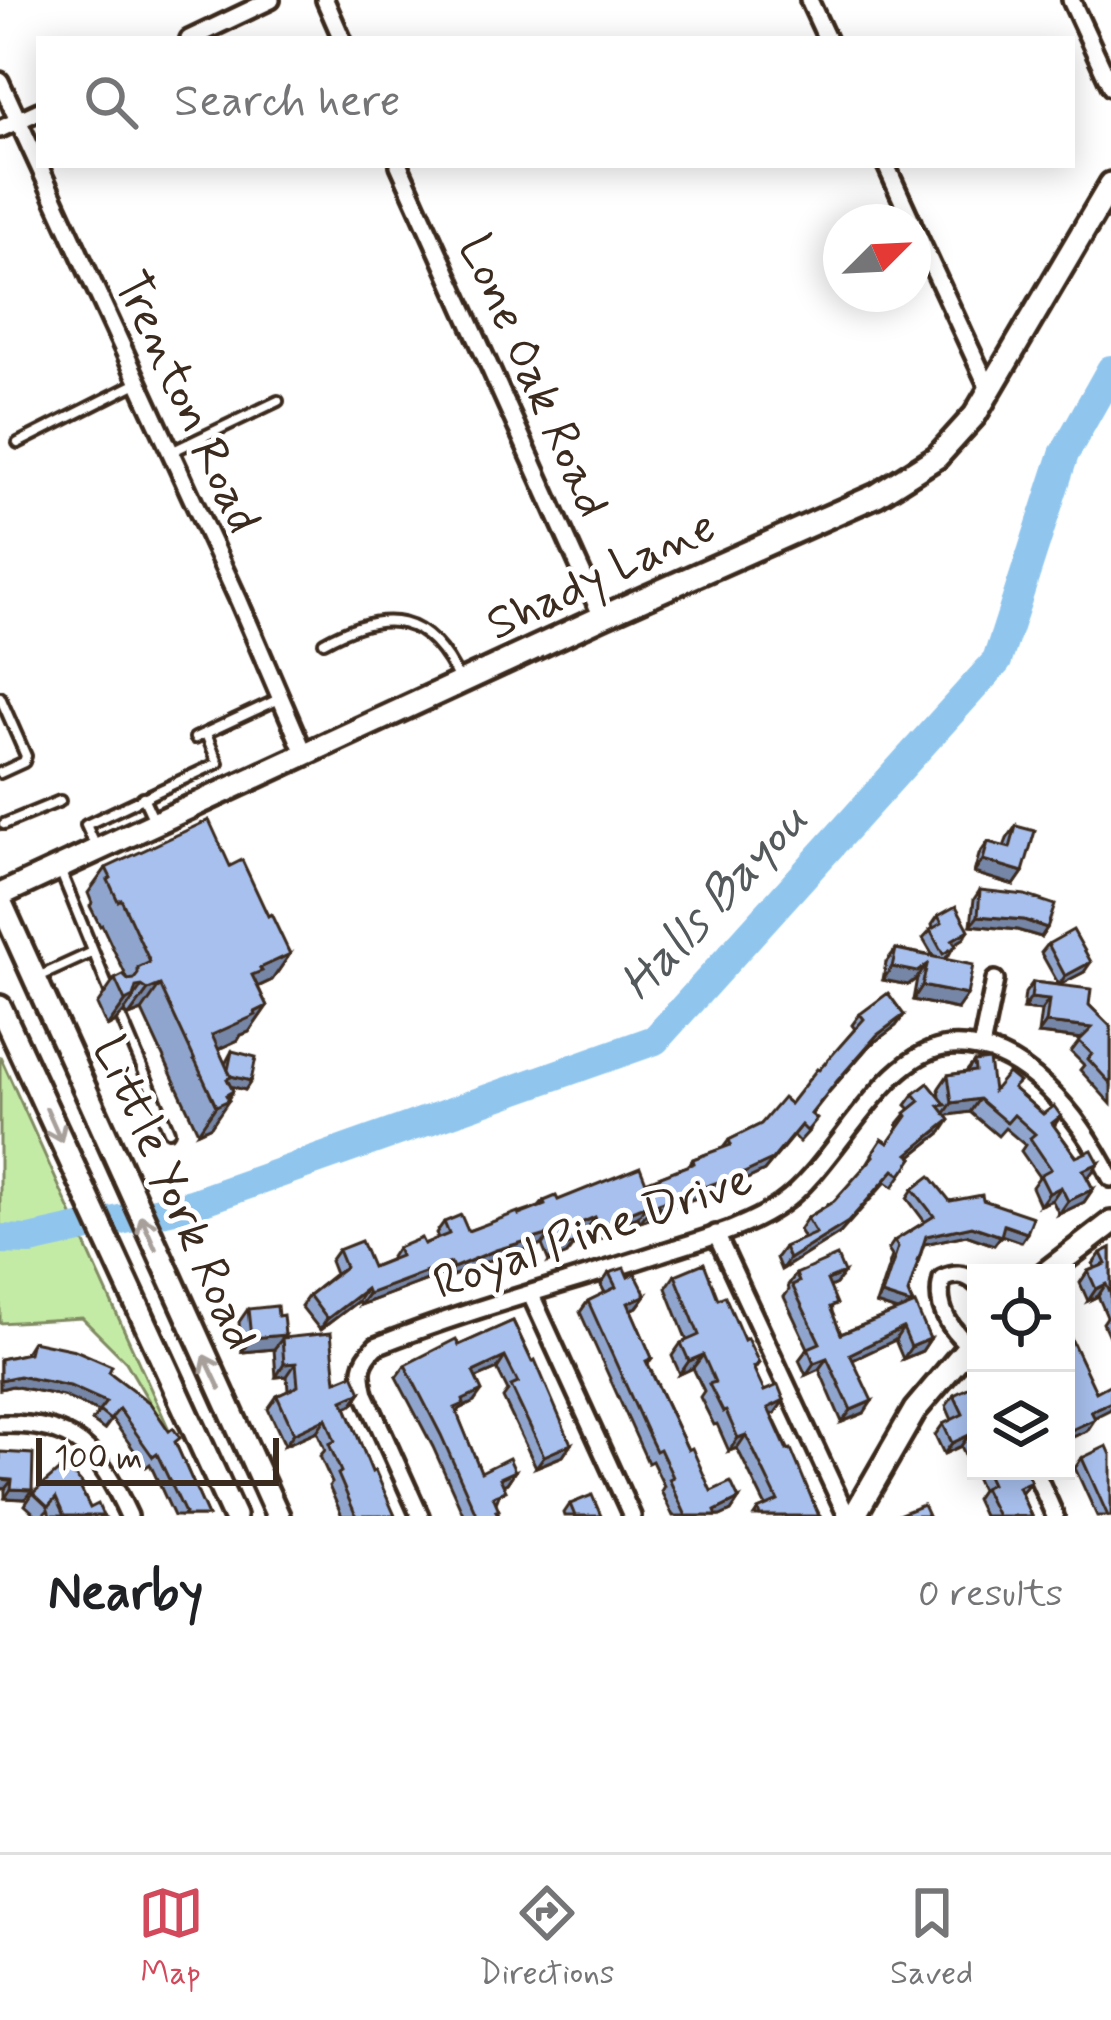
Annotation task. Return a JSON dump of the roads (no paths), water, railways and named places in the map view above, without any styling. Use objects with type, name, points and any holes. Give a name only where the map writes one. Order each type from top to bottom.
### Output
[{"type":"street","points":[[195,36],[271,0]]},
{"type":"street","points":[[325,0],[341,36]]},
{"type":"street","points":[[809,0],[826,36]]},
{"type":"street","points":[[1071,0],[1111,87]]},
{"type":"street","name":"Trenton Road","points":[[0,81],[36,161]]},
{"type":"street","points":[[0,129],[36,112]]},
{"type":"street","name":"Trenton Road","points":[[39,168],[305,755]]},
{"type":"street","name":"Lone Oak Road","points":[[400,168],[602,617]]},
{"type":"street","points":[[887,168],[903,204]]},
{"type":"street","name":"Shady Lane","points":[[0,898],[602,617],[877,495],[937,457],[975,416],[1111,184]]},
{"type":"street","points":[[931,264],[990,392]]},
{"type":"street","name":"Little York Road","points":[[0,898],[278,1516]]},
{"type":"street","points":[[995,980],[981,1048],[1024,1070],[1046,1088],[1090,1142],[1111,1178]]},
{"type":"street","name":"Little York Road","points":[[0,1006],[234,1516]]},
{"type":"street","name":"Royal Pine Drive","points":[[420,1516],[369,1404],[361,1375],[365,1357],[376,1346],[716,1234],[778,1207],[806,1184],[906,1063],[936,1048],[981,1048]]},
{"type":"street","points":[[1058,1264],[1111,1223]]},
{"type":"street","points":[[716,1234],[850,1516]]},
{"type":"street","points":[[967,1276],[953,1274],[942,1279],[938,1295],[954,1333],[967,1341]]},
{"type":"street","points":[[532,1294],[632,1516]]},
{"type":"street","points":[[850,1516],[916,1410],[967,1352]]},
{"type":"street","points":[[0,1424],[35,1424],[78,1441],[111,1478],[128,1516]]},
{"type":"street","points":[[1039,1480],[1055,1516]]},
{"type":"lane","points":[[18,443],[137,383]]},
{"type":"lane","points":[[170,452],[278,401]]},
{"type":"lane","points":[[324,642],[350,627],[377,620],[405,623],[441,648],[461,684]]},
{"type":"lane","points":[[0,697],[26,756],[24,762],[0,773]]},
{"type":"lane","points":[[98,851],[86,824],[218,763],[200,736],[280,699]]},
{"type":"lane","points":[[142,797],[156,824]]},
{"type":"lane","points":[[4,824],[60,801]]},
{"type":"lane","points":[[60,869],[112,998]]},
{"type":"lane","points":[[35,979],[93,952]]},
{"type":"lane","points":[[122,1020],[169,1131]]},
{"type":"waterway","name":"Halls Bayou","points":[[0,1239],[30,1240],[192,1204],[655,1040],[997,661],[1064,454],[1111,370]]}]
